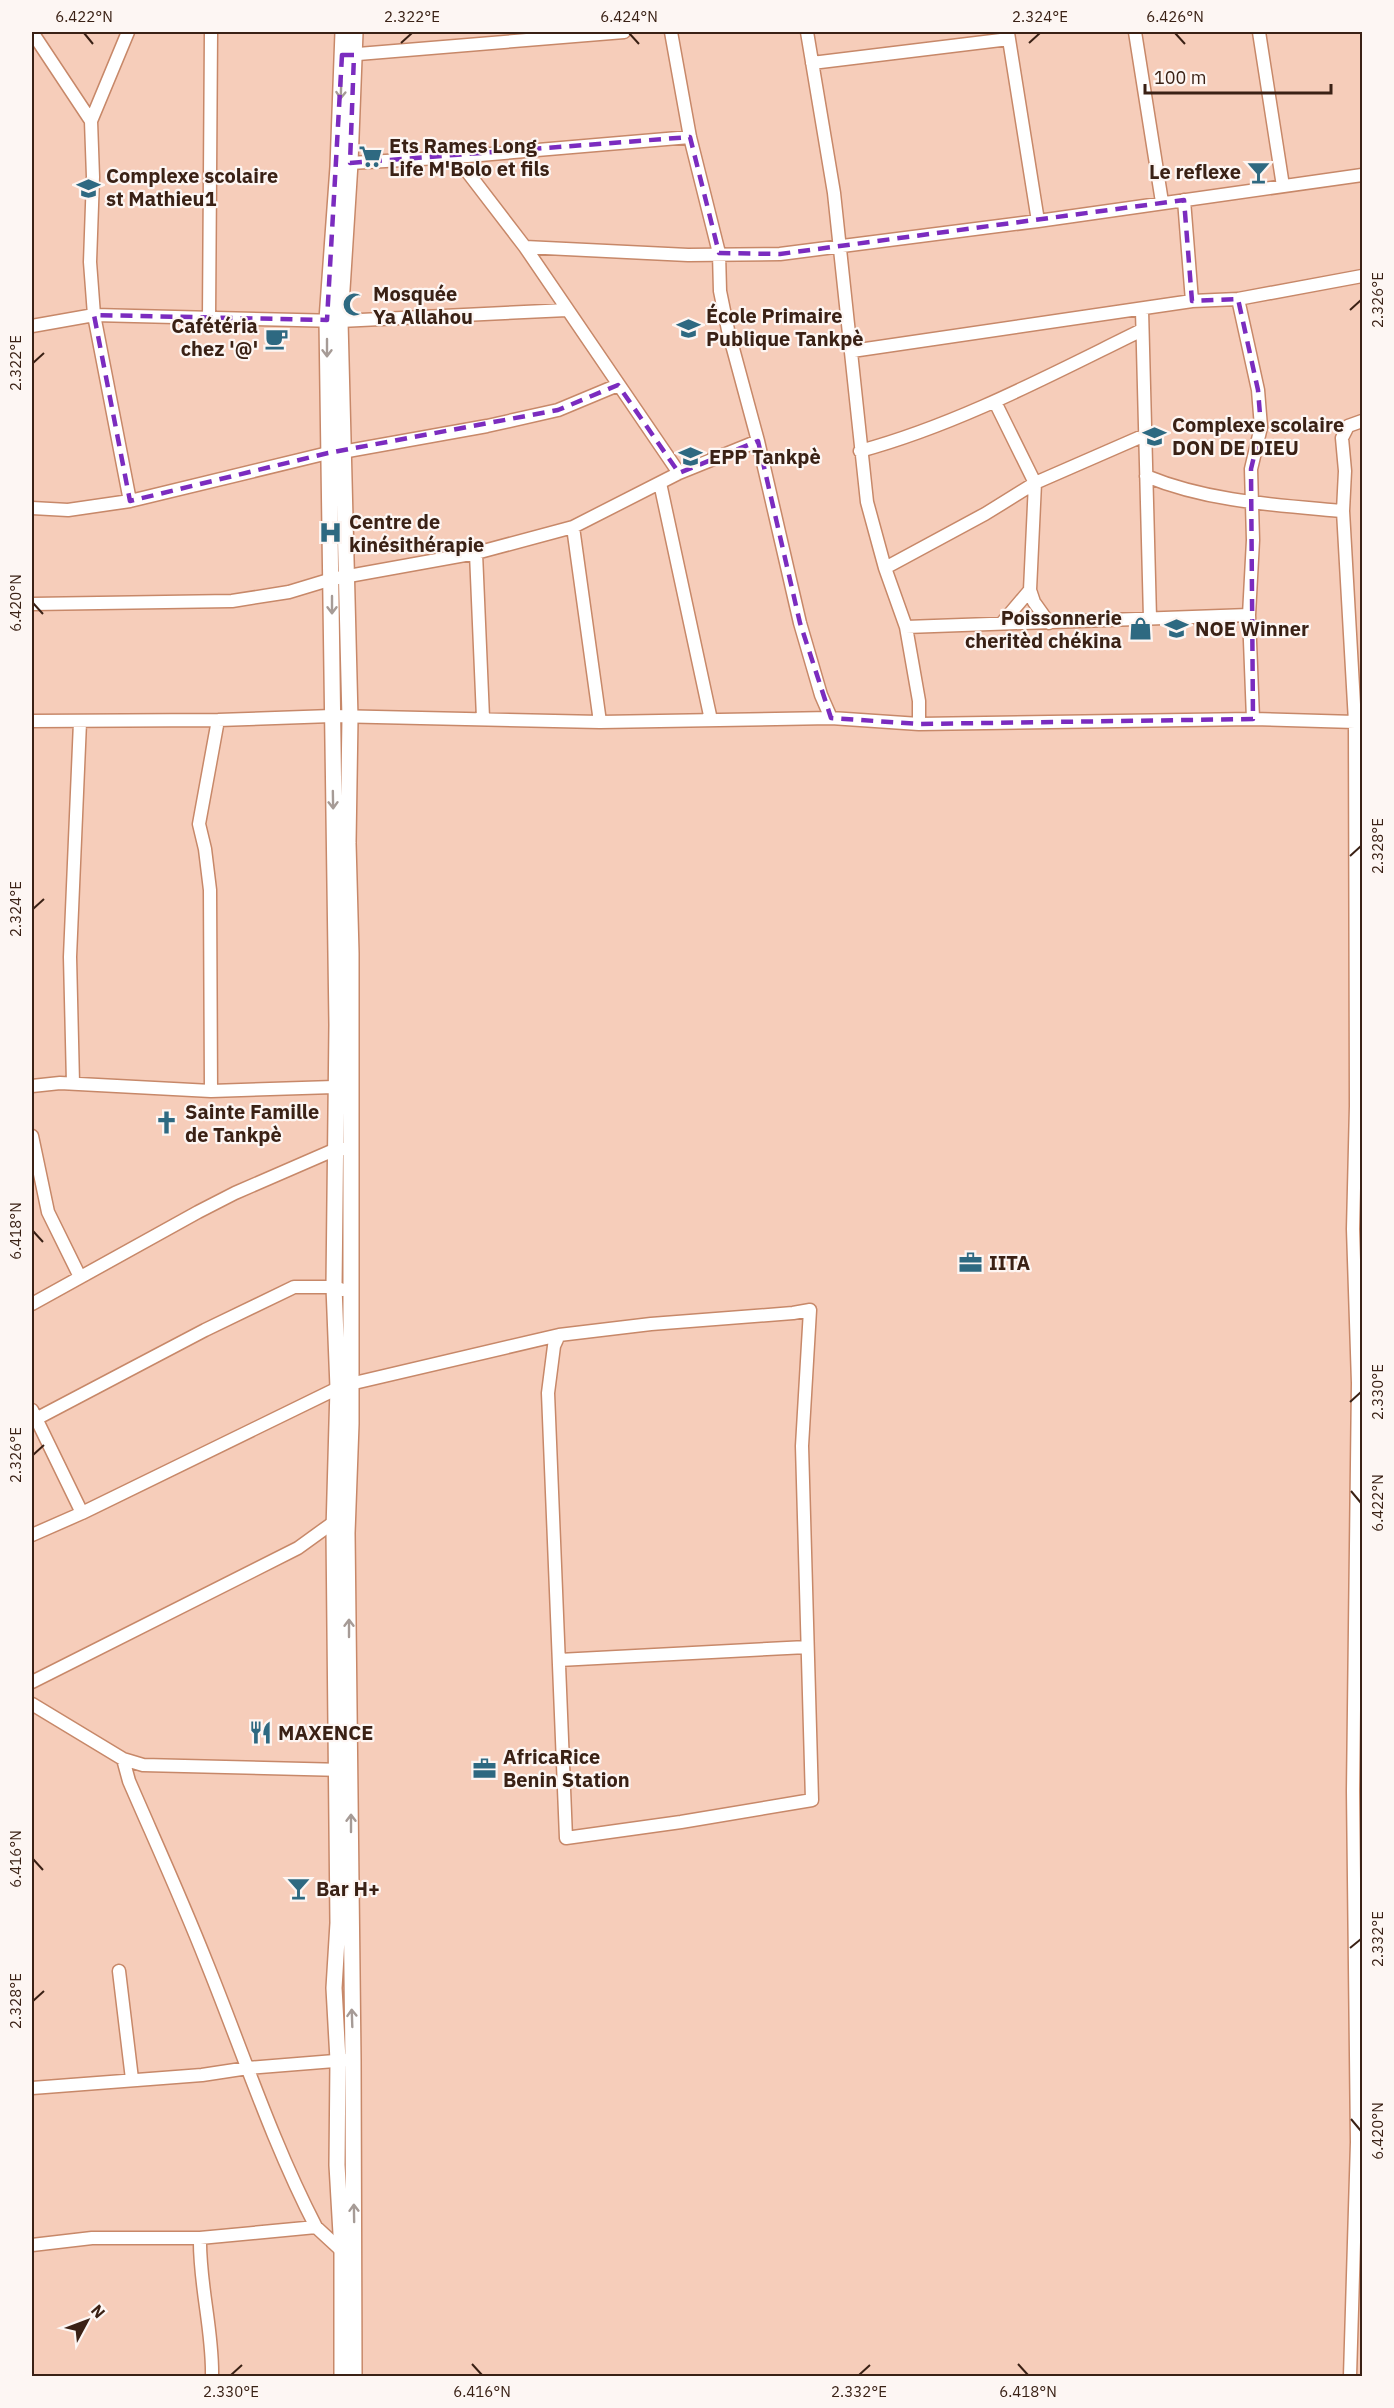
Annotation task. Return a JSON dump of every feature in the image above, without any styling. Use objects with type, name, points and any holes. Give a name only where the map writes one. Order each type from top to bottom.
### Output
[{"type":"main road","points":[[334,321],[350,163],[348,55],[343,32]]},
{"type":"main road","points":[[342,1289],[350,1149],[348,843],[350,717],[339,578],[334,321],[338,166],[348,55],[355,32]]},
{"type":"main road","points":[[339,578],[332,716],[336,1025],[334,1150],[342,1289],[344,1386],[341,1522],[336,1608],[335,1770],[338,1923],[334,1988],[346,2060]]},
{"type":"main road","points":[[341,1522],[351,1771],[346,2060],[337,2165],[348,2251],[354,2376]]},
{"type":"main road","points":[[342,2376],[348,2251]]},
{"type":"street","points":[[32,32],[91,121]]},
{"type":"street","points":[[128,32],[91,121],[93,177],[90,262],[94,315],[130,501]]},
{"type":"street","points":[[209,318],[211,32]]},
{"type":"street","points":[[348,55],[624,32]]},
{"type":"street","points":[[671,32],[690,137],[719,253],[720,291],[728,330],[758,441],[800,623],[831,718]]},
{"type":"street","points":[[807,32],[834,193],[867,502],[885,568],[906,627],[919,701],[919,724]]},
{"type":"street","points":[[1135,32],[1162,202]]},
{"type":"street","points":[[1259,32],[1283,186]]},
{"type":"street","points":[[812,63],[1009,35],[1038,221]]},
{"type":"street","points":[[350,163],[456,157],[690,137]]},
{"type":"street","points":[[456,157],[525,247],[679,473]]},
{"type":"street","points":[[525,247],[688,255],[780,254],[1038,221],[1362,175]]},
{"type":"street","points":[[1184,200],[1192,301]]},
{"type":"street","points":[[852,351],[1192,301],[1238,299],[1362,276]]},
{"type":"street","points":[[1238,299],[1258,390],[1261,427],[1251,469],[1253,502],[1249,615],[1253,719]]},
{"type":"street","points":[[32,326],[94,315],[334,321],[567,310]]},
{"type":"street","points":[[1142,310],[1150,618]]},
{"type":"street","points":[[860,451],[905,439],[994,402],[1142,330]]},
{"type":"street","points":[[32,508],[68,510],[130,501],[335,452],[487,426],[558,410],[618,385]]},
{"type":"street","points":[[994,402],[1035,483],[1030,590],[1034,602],[1050,623]]},
{"type":"street","points":[[1350,2376],[1358,2245],[1360,2141],[1359,719],[1343,511],[1345,471],[1342,438],[1348,426],[1362,421]]},
{"type":"street","points":[[885,568],[985,514],[1035,483],[1145,435]]},
{"type":"street","points":[[32,604],[231,601],[289,592],[339,578],[476,553],[573,526],[679,473],[758,441]]},
{"type":"street","points":[[1146,476],[1186,491],[1253,502],[1343,511]]},
{"type":"street","points":[[660,483],[711,720]]},
{"type":"street","points":[[573,526],[600,722]]},
{"type":"street","points":[[476,553],[483,718]]},
{"type":"street","points":[[1002,623],[1030,590]]},
{"type":"street","points":[[906,627],[1249,615]]},
{"type":"street","points":[[32,721],[218,720],[332,716],[600,722],[831,718],[919,724],[1359,719]]},
{"type":"street","points":[[211,1090],[210,890],[205,849],[198,824],[218,720]]},
{"type":"street","points":[[73,1083],[70,957],[80,722]]},
{"type":"street","points":[[32,1086],[73,1083],[211,1090],[334,1087],[350,1095]]},
{"type":"street","points":[[32,1136],[48,1212],[80,1277]]},
{"type":"street","points":[[32,1304],[235,1193],[334,1150],[350,1149]]},
{"type":"street","points":[[82,1513],[33,1416],[294,1287],[342,1289]]},
{"type":"street","points":[[32,1534],[82,1513],[344,1386],[559,1335],[651,1323],[793,1314],[810,1310],[802,1446],[812,1800],[566,1838],[548,1393],[554,1346],[559,1335]]},
{"type":"street","points":[[32,1682],[298,1548],[341,1522]]},
{"type":"street","points":[[559,1660],[807,1647]]},
{"type":"street","points":[[32,1704],[123,1759],[143,1766],[351,1771]]},
{"type":"street","points":[[123,1759],[129,1781],[206,1960],[298,2192],[316,2228],[348,2251]]},
{"type":"street","points":[[119,1971],[132,2079]]},
{"type":"street","points":[[32,2088],[202,2075],[248,2068],[346,2060]]},
{"type":"street","points":[[32,2245],[93,2238],[200,2238],[316,2228]]},
{"type":"street","points":[[200,2238],[212,2376]]},
{"type":"highlighted area","points":[[342,55],[354,55],[350,163],[690,137],[719,253],[780,254],[1184,200],[1192,301],[1238,299],[1258,390],[1261,427],[1251,469],[1253,719],[919,724],[831,718],[800,623],[758,441],[679,473],[618,385],[558,410],[328,453],[130,501],[94,315],[327,320]]},
{"type":"place","name":"Ets Rames Long Life M'Bolo et fils","points":[[371,157]]},
{"type":"place","name":"Le reflexe","points":[[1259,172]]},
{"type":"place","name":"Complexe scolaire st Mathieu1","points":[[88,188]]},
{"type":"place","name":"Mosquée Ya Allahou","points":[[355,305]]},
{"type":"place","name":"École Primaire Publique Tankpè","points":[[688,328]]},
{"type":"place","name":"Cafétéria chez '@'","points":[[276,338]]},
{"type":"place","name":"Complexe scolaire DON DE DIEU","points":[[1154,437]]},
{"type":"place","name":"EPP Tankpè","points":[[691,457]]},
{"type":"place","name":"Centre de kinésithérapie","points":[[331,533]]},
{"type":"place","name":"Poissonnerie cheritèd chékina","points":[[1140,629]]},
{"type":"place","name":"NOE Winner","points":[[1177,629]]},
{"type":"place","name":"Sainte Famille de Tankpè","points":[[167,1123]]},
{"type":"place","name":"IITA","points":[[971,1263]]},
{"type":"place","name":"MAXENCE","points":[[260,1733]]},
{"type":"place","name":"AfricaRice Benin Station","points":[[485,1769]]},
{"type":"place","name":"Bar H+","points":[[298,1889]]}]
